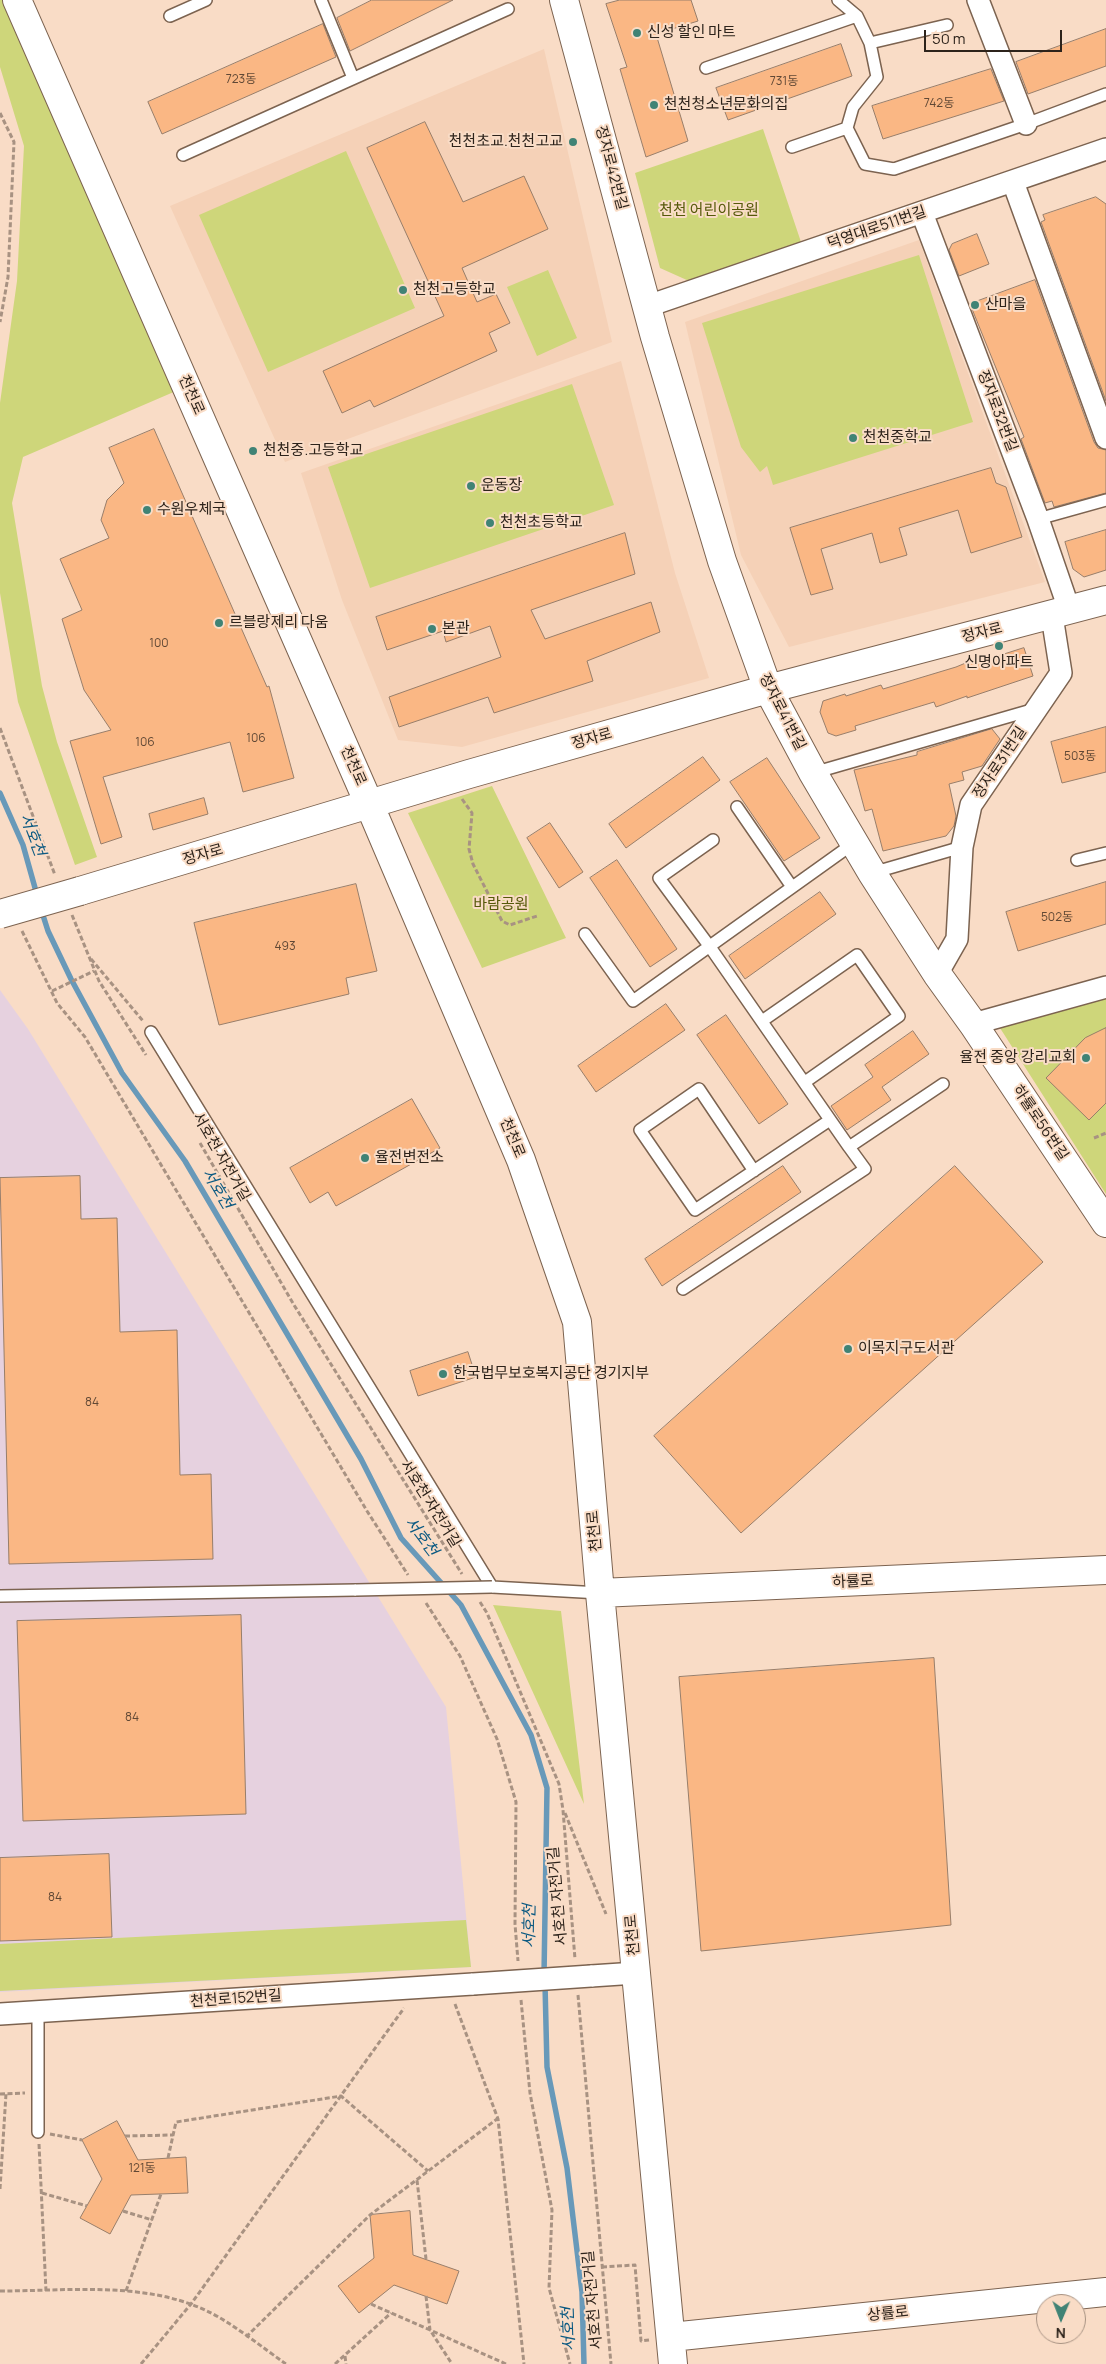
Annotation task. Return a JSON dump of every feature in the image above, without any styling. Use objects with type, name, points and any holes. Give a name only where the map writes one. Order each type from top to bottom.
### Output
[{"type":"street","name":"천천로","points":[[17,0],[370,806],[521,1160],[577,1322],[600,1593],[673,2364]]},
{"type":"street","name":"정자로42번길","points":[[564,0],[656,337]]},
{"type":"street","points":[[978,0],[1026,124]]},
{"type":"street","name":"덕영대로511번길","points":[[648,306],[1012,182],[1105,153]]},
{"type":"street","points":[[1012,182],[1106,438]]},
{"type":"street","name":"정자로32번길","points":[[922,213],[1038,519],[1060,612]]},
{"type":"street","name":"정자로41번길","points":[[656,337],[722,561],[768,689],[813,773],[856,842],[872,873],[937,974],[973,1024]]},
{"type":"street","name":"정자로","points":[[0,914],[370,806],[478,772],[768,689],[1106,600]]},
{"type":"street","name":"정자로31번길","points":[[937,974],[957,939],[962,847],[971,805],[1061,673],[1060,612]]},
{"type":"street","points":[[973,1024],[1106,987]]},
{"type":"street","name":"하률로56번길","points":[[973,1024],[1106,1223]]},
{"type":"street","name":"하률로","points":[[600,1593],[1106,1570]]},
{"type":"street","name":"천천로152번길","points":[[0,2014],[448,1985],[584,1983],[636,1973]]},
{"type":"street","name":"상률로","points":[[671,2337],[1106,2292]]},
{"type":"lane","points":[[170,16],[206,0]]},
{"type":"lane","points":[[321,0],[353,78]]},
{"type":"lane","points":[[838,0],[857,16],[870,43],[877,77],[853,107],[848,128],[865,164],[894,168],[1026,124],[1106,94]]},
{"type":"lane","points":[[183,155],[508,9]]},
{"type":"lane","points":[[706,68],[857,16]]},
{"type":"lane","points":[[870,43],[947,25]]},
{"type":"lane","points":[[792,147],[848,128]]},
{"type":"lane","points":[[1038,519],[1106,500]]},
{"type":"lane","points":[[813,773],[1036,709]]},
{"type":"lane","points":[[737,807],[792,887]]},
{"type":"lane","points":[[683,1289],[865,1169],[710,947],[659,878],[713,840]]},
{"type":"lane","points":[[585,934],[633,1001],[856,842]]},
{"type":"lane","points":[[872,873],[962,847]]},
{"type":"lane","points":[[1076,860],[1106,853]]},
{"type":"lane","points":[[762,1021],[857,955],[899,1016],[805,1082]]},
{"type":"lane","points":[[151,1032],[492,1587]]},
{"type":"lane","points":[[849,1146],[943,1084]]},
{"type":"lane","points":[[754,1171],[699,1090],[640,1130],[695,1210],[754,1171],[830,1120]]},
{"type":"lane","points":[[0,1596],[492,1587],[600,1593]]},
{"type":"lane","points":[[38,2012],[38,2132]]},
{"type":"path","points":[[0,113],[14,142],[8,277],[0,322]]},
{"type":"path","points":[[0,728],[70,895],[94,971],[149,1061]]},
{"type":"path","points":[[460,796],[472,813],[469,849],[473,864],[502,921],[510,925],[537,916]]},
{"type":"path","points":[[89,956],[151,1032]]},
{"type":"path","points":[[52,992],[94,971]]},
{"type":"path","points":[[1094,1138],[1106,1133]]},
{"type":"path","name":"서호천 자전거길","points":[[197,1138],[299,1313],[465,1580]]},
{"type":"path","name":"서호천 자전거길","points":[[476,1596],[487,1613],[559,1784],[563,1810],[575,1962]]},
{"type":"path","points":[[563,1810],[608,1917],[632,1927]]},
{"type":"path","name":"서호천 자전거길","points":[[584,1983],[602,2267],[611,2364]]},
{"type":"path","points":[[448,1985],[498,2118],[524,2364]]},
{"type":"path","points":[[141,2364],[191,2304],[419,1987]]},
{"type":"path","points":[[0,2094],[38,2093]]},
{"type":"path","points":[[0,2189],[6,2094]]},
{"type":"path","points":[[168,2158],[176,2122],[341,2096],[428,2171]]},
{"type":"path","points":[[246,2336],[370,2214],[498,2118]]},
{"type":"path","points":[[46,2291],[38,2132],[82,2140]]},
{"type":"path","points":[[125,2136],[174,2135]]},
{"type":"path","points":[[416,2180],[426,2259]]},
{"type":"path","points":[[42,2193],[87,2206]]},
{"type":"path","points":[[126,2291],[161,2194]]},
{"type":"path","points":[[123,2211],[152,2220]]},
{"type":"path","points":[[602,2267],[635,2265],[641,2341],[671,2337]]},
{"type":"path","points":[[0,2291],[126,2291],[173,2297],[208,2311],[286,2364]]},
{"type":"path","points":[[426,2296],[430,2330],[452,2364]]},
{"type":"path","points":[[370,2304],[506,2364]]},
{"type":"path","points":[[335,2364],[391,2313]]},
{"type":"path","points":[[345,2355],[346,2364]]},
{"type":"shaded area","name":"천천고등학교","points":[[544,49],[612,342],[285,462],[170,206]]},
{"type":"shaded area","name":"천천중학교","points":[[919,240],[1045,582],[789,647],[741,555],[685,322]]},
{"type":"shaded area","name":"천천초등학교","points":[[621,361],[675,573],[709,678],[462,747],[398,740],[342,600],[301,473]]},
{"type":"shaded area","points":[[0,990],[28,1029],[446,1707],[471,1967],[0,1992]]},
{"type":"green space","points":[[0,0],[8,0],[176,391],[23,457],[12,503],[42,686],[57,742],[97,857],[75,865],[18,702],[0,593],[0,403],[17,281],[24,146],[0,67]]},
{"type":"green space","name":"천천 어린이공원","points":[[763,129],[801,242],[689,281],[660,268],[635,173]]},
{"type":"green space","points":[[346,151],[415,308],[268,372],[199,215]]},
{"type":"green space","points":[[919,255],[973,422],[773,485],[767,466],[760,472],[741,447],[702,323]]},
{"type":"green space","points":[[548,270],[577,338],[537,356],[507,287]]},
{"type":"green space","name":"운동장","points":[[572,384],[614,505],[370,588],[328,467]]},
{"type":"green space","name":"바람공원","points":[[492,786],[566,938],[482,968],[408,813]]},
{"type":"green space","points":[[1106,998],[1106,1194],[1000,1028]]},
{"type":"green space","points":[[493,1605],[561,1611],[584,1804]]},
{"type":"green space","points":[[466,1920],[471,1967],[0,1991],[0,1944]]},
{"type":"building","points":[[372,0],[453,0],[350,51],[337,18]]},
{"type":"building","points":[[620,0],[691,0],[698,21],[656,34],[688,141],[646,157],[620,69],[627,67],[606,4]]},
{"type":"building","points":[[323,24],[336,57],[162,134],[148,102]]},
{"type":"building","points":[[1106,29],[1106,66],[1028,94],[1016,62]]},
{"type":"building","points":[[841,44],[852,76],[728,120],[716,88]]},
{"type":"building","points":[[991,69],[1004,101],[883,139],[872,106]]},
{"type":"building","points":[[425,122],[463,202],[524,176],[548,229],[462,268],[477,302],[496,294],[510,323],[489,333],[497,351],[374,407],[370,400],[342,413],[323,371],[444,316],[367,148]]},
{"type":"building","points":[[1096,197],[1106,204],[1106,401],[1041,222],[1045,220],[1043,215]]},
{"type":"building","points":[[977,234],[989,264],[959,276],[949,250],[952,244]]},
{"type":"building","points":[[1035,280],[1094,442],[1098,448],[1106,450],[1106,493],[1054,507],[1052,501],[1045,503],[1021,439],[1024,437],[970,304]]},
{"type":"building","points":[[154,429],[267,687],[269,686],[294,778],[243,792],[230,742],[103,777],[122,837],[101,844],[70,741],[111,730],[84,690],[62,619],[82,610],[60,559],[109,538],[101,520],[107,500],[124,483],[109,448]]},
{"type":"building","name":"천천중학교","points":[[991,468],[996,483],[1006,487],[1022,537],[971,553],[958,510],[899,528],[907,555],[880,563],[872,533],[821,549],[833,589],[811,595],[790,528]]},
{"type":"building","points":[[1106,530],[1106,570],[1084,577],[1073,569],[1065,542]]},
{"type":"building","name":"본관","points":[[625,533],[635,574],[531,610],[545,639],[651,602],[660,632],[587,661],[593,681],[494,713],[488,697],[399,727],[389,697],[501,657],[490,626],[446,642],[443,631],[387,650],[376,617]]},
{"type":"building","points":[[1024,648],[1033,676],[967,698],[967,696],[936,707],[934,702],[855,726],[856,730],[836,736],[828,733],[820,712],[823,701],[845,694],[846,696],[881,685],[883,689],[956,667],[980,657],[981,661]]},
{"type":"building","points":[[1106,727],[1106,772],[1062,783],[1051,742]]},
{"type":"building","points":[[992,729],[1000,739],[982,766],[962,772],[964,780],[949,784],[956,816],[954,826],[946,836],[883,851],[872,809],[865,811],[854,770],[917,755],[917,752]]},
{"type":"building","points":[[703,757],[720,780],[626,848],[609,824]]},
{"type":"building","points":[[767,758],[820,838],[784,861],[730,782]]},
{"type":"building","points":[[204,798],[208,814],[153,830],[149,814]]},
{"type":"building","points":[[550,823],[583,872],[559,888],[527,838]]},
{"type":"building","points":[[617,860],[677,949],[650,967],[590,878]]},
{"type":"building","points":[[1106,882],[1106,924],[1018,951],[1006,912]]},
{"type":"building","points":[[356,884],[377,971],[346,978],[349,994],[219,1025],[194,923]]},
{"type":"building","points":[[820,892],[836,914],[745,979],[729,956]]},
{"type":"building","points":[[666,1004],[685,1030],[596,1092],[578,1066]]},
{"type":"building","points":[[726,1015],[788,1104],[759,1124],[697,1035]]},
{"type":"building","name":"율전 중앙 강리교회","points":[[1106,1028],[1106,1103],[1089,1120],[1046,1078],[1085,1038]]},
{"type":"building","points":[[913,1031],[929,1054],[882,1087],[891,1100],[847,1130],[831,1106],[873,1077],[865,1065]]},
{"type":"building","name":"율전변전소","points":[[412,1099],[440,1148],[336,1206],[328,1192],[310,1203],[290,1168]]},
{"type":"building","points":[[783,1166],[801,1192],[662,1286],[645,1259]]},
{"type":"building","name":"이목지구도서관","points":[[955,1166],[1043,1262],[741,1533],[654,1436]]},
{"type":"building","points":[[80,1176],[81,1219],[117,1218],[120,1332],[177,1330],[180,1475],[211,1474],[213,1559],[9,1564],[0,1178]]},
{"type":"building","name":"한국법무보호복지공단 경기지부","points":[[468,1352],[476,1377],[418,1396],[410,1371]]},
{"type":"building","points":[[241,1615],[246,1814],[23,1821],[17,1621]]},
{"type":"building","points":[[934,1658],[951,1925],[701,1951],[679,1677]]},
{"type":"building","points":[[109,1854],[112,1937],[0,1941],[0,1858]]},
{"type":"building","points":[[117,2121],[138,2160],[186,2157],[188,2193],[131,2195],[110,2234],[80,2218],[102,2179],[82,2140]]},
{"type":"building","points":[[410,2211],[413,2255],[459,2271],[447,2304],[394,2285],[359,2313],[338,2286],[374,2258],[370,2215]]},
{"type":"waterway","name":"서호천","points":[[0,793],[23,845],[37,895]]},
{"type":"waterway","name":"서호천","points":[[41,909],[48,931],[71,979],[122,1073],[185,1161],[361,1459],[401,1538],[461,1605],[531,1735],[547,1788],[544,1975]]},
{"type":"waterway","name":"서호천","points":[[545,1984],[547,2067],[567,2168],[582,2292],[584,2364]]},
{"type":"place","name":"신성 할인 마트","points":[[637,33]]},
{"type":"place","name":"천천청소년문화의집","points":[[654,105]]},
{"type":"place","name":"천천초교.천천고교","points":[[573,142]]},
{"type":"place","name":"천천고등학교","points":[[403,290]]},
{"type":"place","name":"산마을","points":[[975,305]]},
{"type":"place","name":"천천중학교","points":[[853,438]]},
{"type":"place","name":"천천중.고등학교","points":[[253,451]]},
{"type":"place","name":"운동장","points":[[471,486]]},
{"type":"place","name":"수원우체국","points":[[147,510]]},
{"type":"place","name":"천천초등학교","points":[[490,523]]},
{"type":"place","name":"르블랑제리 다움","points":[[219,623]]},
{"type":"place","name":"본관","points":[[432,629]]},
{"type":"place","name":"신명아파트","points":[[999,646]]},
{"type":"place","name":"율전 중앙 강리교회","points":[[1086,1058]]},
{"type":"place","name":"율전변전소","points":[[365,1158]]},
{"type":"place","name":"이목지구도서관","points":[[848,1349]]},
{"type":"place","name":"한국법무보호복지공단 경기지부","points":[[443,1374]]}]
